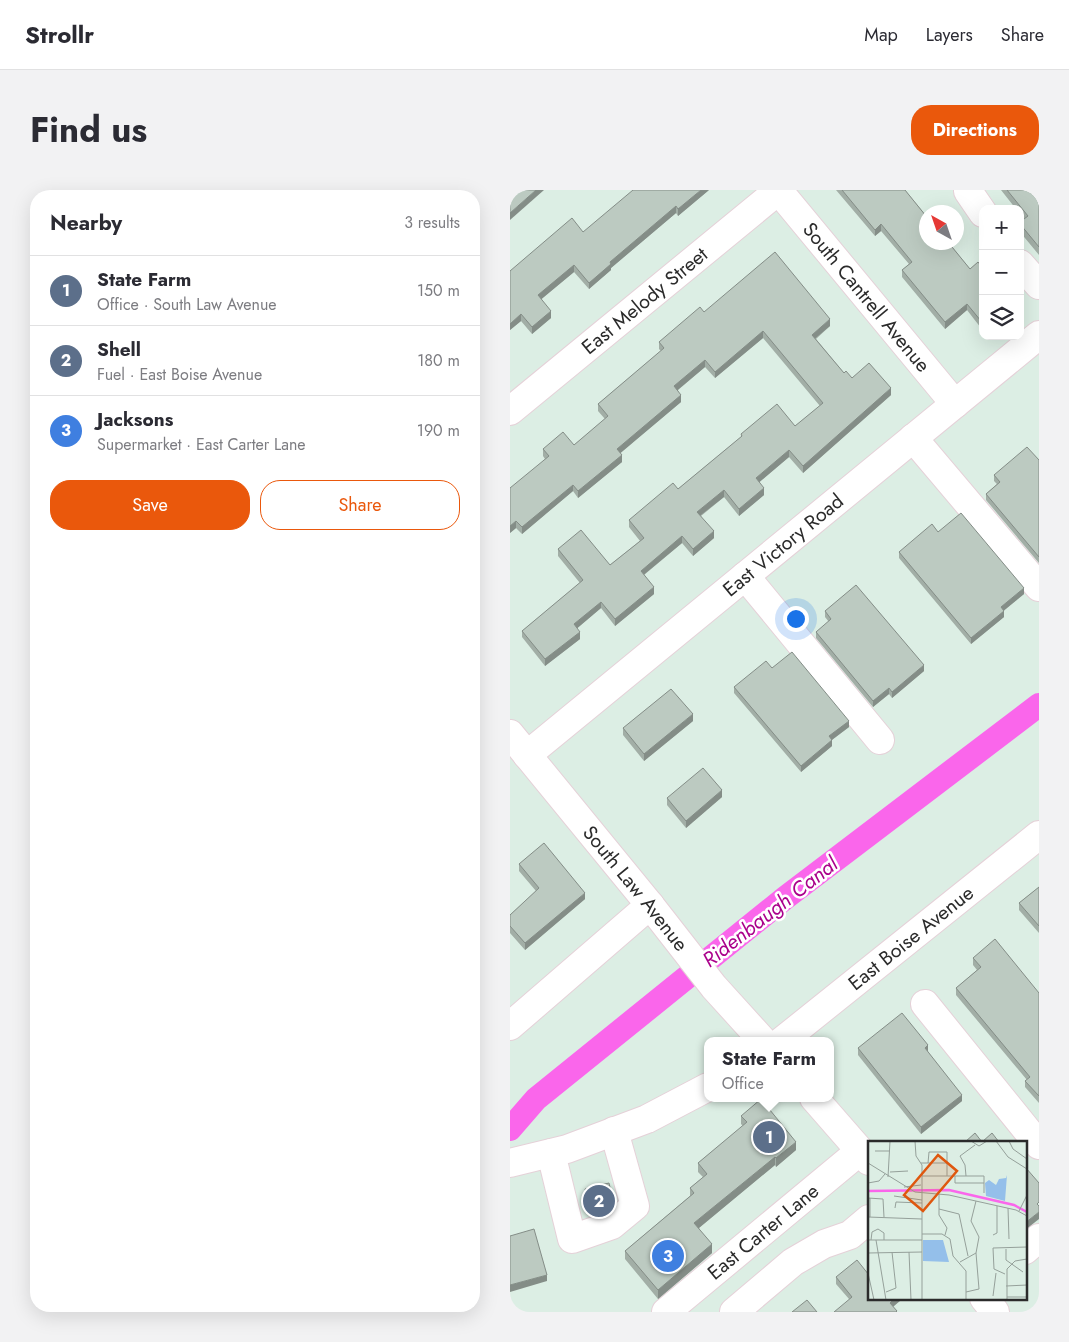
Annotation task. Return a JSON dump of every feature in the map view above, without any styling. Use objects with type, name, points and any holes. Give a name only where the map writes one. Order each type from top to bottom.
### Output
[{"type":"street","name":"South Cantrell Avenue","points":[[778,190],[955,404]]},
{"type":"street","name":"East Melody Street","points":[[510,411],[778,190]]},
{"type":"street","points":[[1024,268],[1039,284]]},
{"type":"street","name":"East Victory Road","points":[[527,756],[1039,335]]},
{"type":"street","points":[[913,438],[1039,587]]},
{"type":"street","points":[[745,576],[880,740]]},
{"type":"street","name":"South Law Avenue","points":[[510,734],[650,904],[714,987],[759,1037]]},
{"type":"street","name":"East Boise Avenue","points":[[787,1037],[1039,835]]},
{"type":"street","points":[[510,1026],[650,904]]},
{"type":"street","points":[[925,1004],[1039,1144]]},
{"type":"street","points":[[510,1163],[567,1148],[647,1119],[704,1089]]},
{"type":"street","points":[[817,1102],[864,1156]]},
{"type":"street","points":[[551,1152],[572,1239],[612,1225],[634,1206],[614,1131]]},
{"type":"street","name":"East Carter Lane","points":[[666,1312],[864,1156]]},
{"type":"street","points":[[734,1312],[793,1262],[824,1244],[850,1235],[868,1220]]},
{"type":"street","points":[[1026,1249],[1039,1238]]},
{"type":"street","points":[[986,1300],[995,1312]]},
{"type":"building","points":[[510,190],[536,190],[510,213]]},
{"type":"building","points":[[633,190],[701,190],[678,209],[676,206],[610,262],[611,264],[589,283],[574,265],[538,295],[551,311],[532,327],[521,314],[510,324],[510,271],[572,218],[583,232]]},
{"type":"building","points":[[842,190],[905,190],[919,207],[919,250],[955,250],[970,269],[978,262],[979,263],[979,319],[967,304],[945,322],[902,270],[912,262],[881,224],[875,230]]},
{"type":"building","points":[[1007,190],[1039,190],[1039,247],[1024,229],[1024,219],[1028,216],[1024,211],[1024,205],[1019,205]]},
{"type":"building","points":[[775,252],[830,319],[812,335],[844,373],[846,371],[852,378],[869,363],[891,388],[803,466],[789,450],[756,478],[764,488],[739,509],[724,490],[697,512],[714,531],[693,549],[682,536],[641,571],[654,587],[615,619],[601,602],[574,624],[580,632],[545,659],[522,631],[583,580],[558,549],[581,530],[610,565],[644,538],[629,520],[673,483],[678,489],[777,404],[795,426],[823,403],[763,331],[715,372],[705,360],[674,386],[681,395],[617,449],[622,455],[578,491],[573,485],[522,527],[516,521],[510,526],[510,488],[549,456],[543,449],[563,432],[574,445],[608,416],[598,404],[664,348],[659,342],[700,307],[704,312]]},
{"type":"building","points":[[1027,447],[1039,460],[1039,557],[986,494],[1000,482],[994,475]]},
{"type":"building","points":[[961,513],[1024,588],[1001,607],[1004,611],[971,638],[899,552],[932,524],[938,532]]},
{"type":"building","points":[[856,585],[924,665],[892,692],[889,688],[873,701],[816,632],[831,619],[825,611]]},
{"type":"building","points":[[792,652],[849,721],[829,736],[832,740],[801,766],[734,687],[766,661],[772,668]]},
{"type":"building","points":[[671,689],[693,714],[644,754],[623,728]]},
{"type":"building","points":[[703,768],[722,790],[686,821],[667,798]]},
{"type":"building","points":[[544,843],[585,893],[525,943],[510,926],[510,915],[539,888],[519,864]]},
{"type":"building","points":[[1039,887],[1039,926],[1019,903]]},
{"type":"building","points":[[995,939],[1039,993],[1039,1096],[1025,1081],[1030,1077],[956,988],[981,967],[973,958]]},
{"type":"building","points":[[902,1013],[928,1045],[925,1048],[962,1095],[921,1127],[858,1048]]},
{"type":"building","points":[[757,1102],[763,1102],[796,1142],[694,1223],[712,1244],[658,1290],[625,1251],[694,1193],[690,1188],[707,1174],[698,1163],[747,1122],[741,1116]]},
{"type":"building","points":[[975,1133],[981,1141],[966,1141]]},
{"type":"building","points":[[992,1133],[998,1141],[983,1141]]},
{"type":"building","points":[[1026,1168],[1039,1183],[1039,1202],[1037,1204],[1039,1212],[1026,1222]]},
{"type":"building","points":[[609,1183],[613,1201],[604,1208],[590,1212],[585,1189]]},
{"type":"building","points":[[534,1229],[547,1275],[510,1285],[510,1236]]},
{"type":"building","points":[[857,1260],[868,1274],[868,1300],[893,1300],[890,1303],[897,1311],[834,1312],[852,1297],[836,1277]]},
{"type":"building","points":[[807,1300],[817,1312],[792,1312]]},
{"type":"waterway","name":"Ridenbaugh Canal","points":[[510,1129],[536,1099],[785,898],[1039,705]]},
{"type":"place","name":"State Farm","points":[[769,1137]]},
{"type":"place","name":"Shell","points":[[599,1201]]},
{"type":"place","name":"Jacksons","points":[[668,1256]]}]
